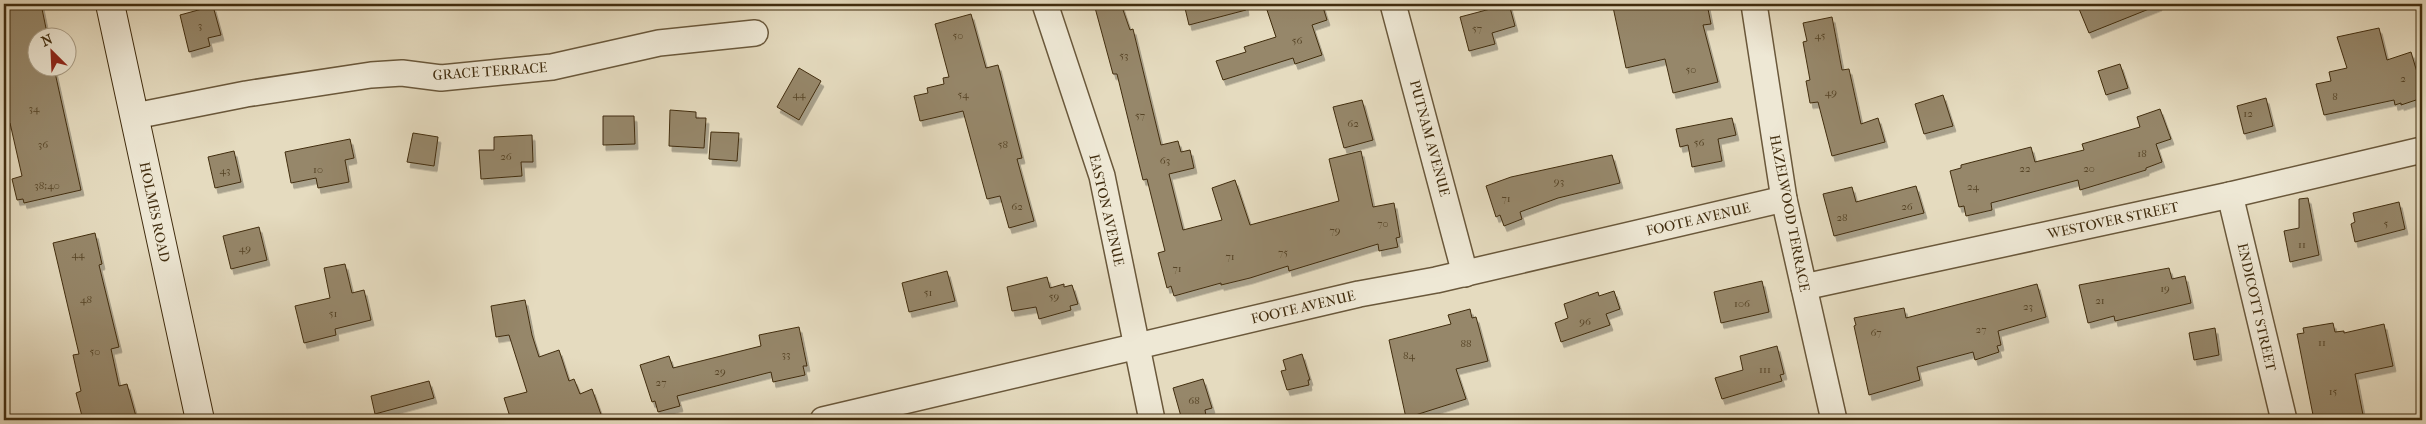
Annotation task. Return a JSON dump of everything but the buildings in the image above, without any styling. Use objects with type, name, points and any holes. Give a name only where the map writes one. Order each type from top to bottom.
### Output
[{"type":"street","name":"HOLMES ROAD","points":[[110,4],[200,420]]},
{"type":"street","name":"EASTON AVENUE","points":[[1045,4],[1102,176],[1152,420]]},
{"type":"street","name":"PUTNAM AVENUE","points":[[1394,4],[1465,274]]},
{"type":"street","name":"HAZELWOOD TERRACE","points":[[1754,4],[1784,199],[1834,420]]},
{"type":"street","name":"GRACE TERRACE","points":[[135,116],[246,94],[371,75],[402,73],[441,78],[552,67],[659,43],[755,33]]},
{"type":"street","name":"WESTOVER STREET","points":[[1804,287],[2422,150]]},
{"type":"street","name":"ENDICOTT STREET","points":[[2230,194],[2284,420]]},
{"type":"street","name":"FOOTE AVENUE","points":[[822,420],[1136,345],[1360,294],[1465,274],[1784,199]]}]
